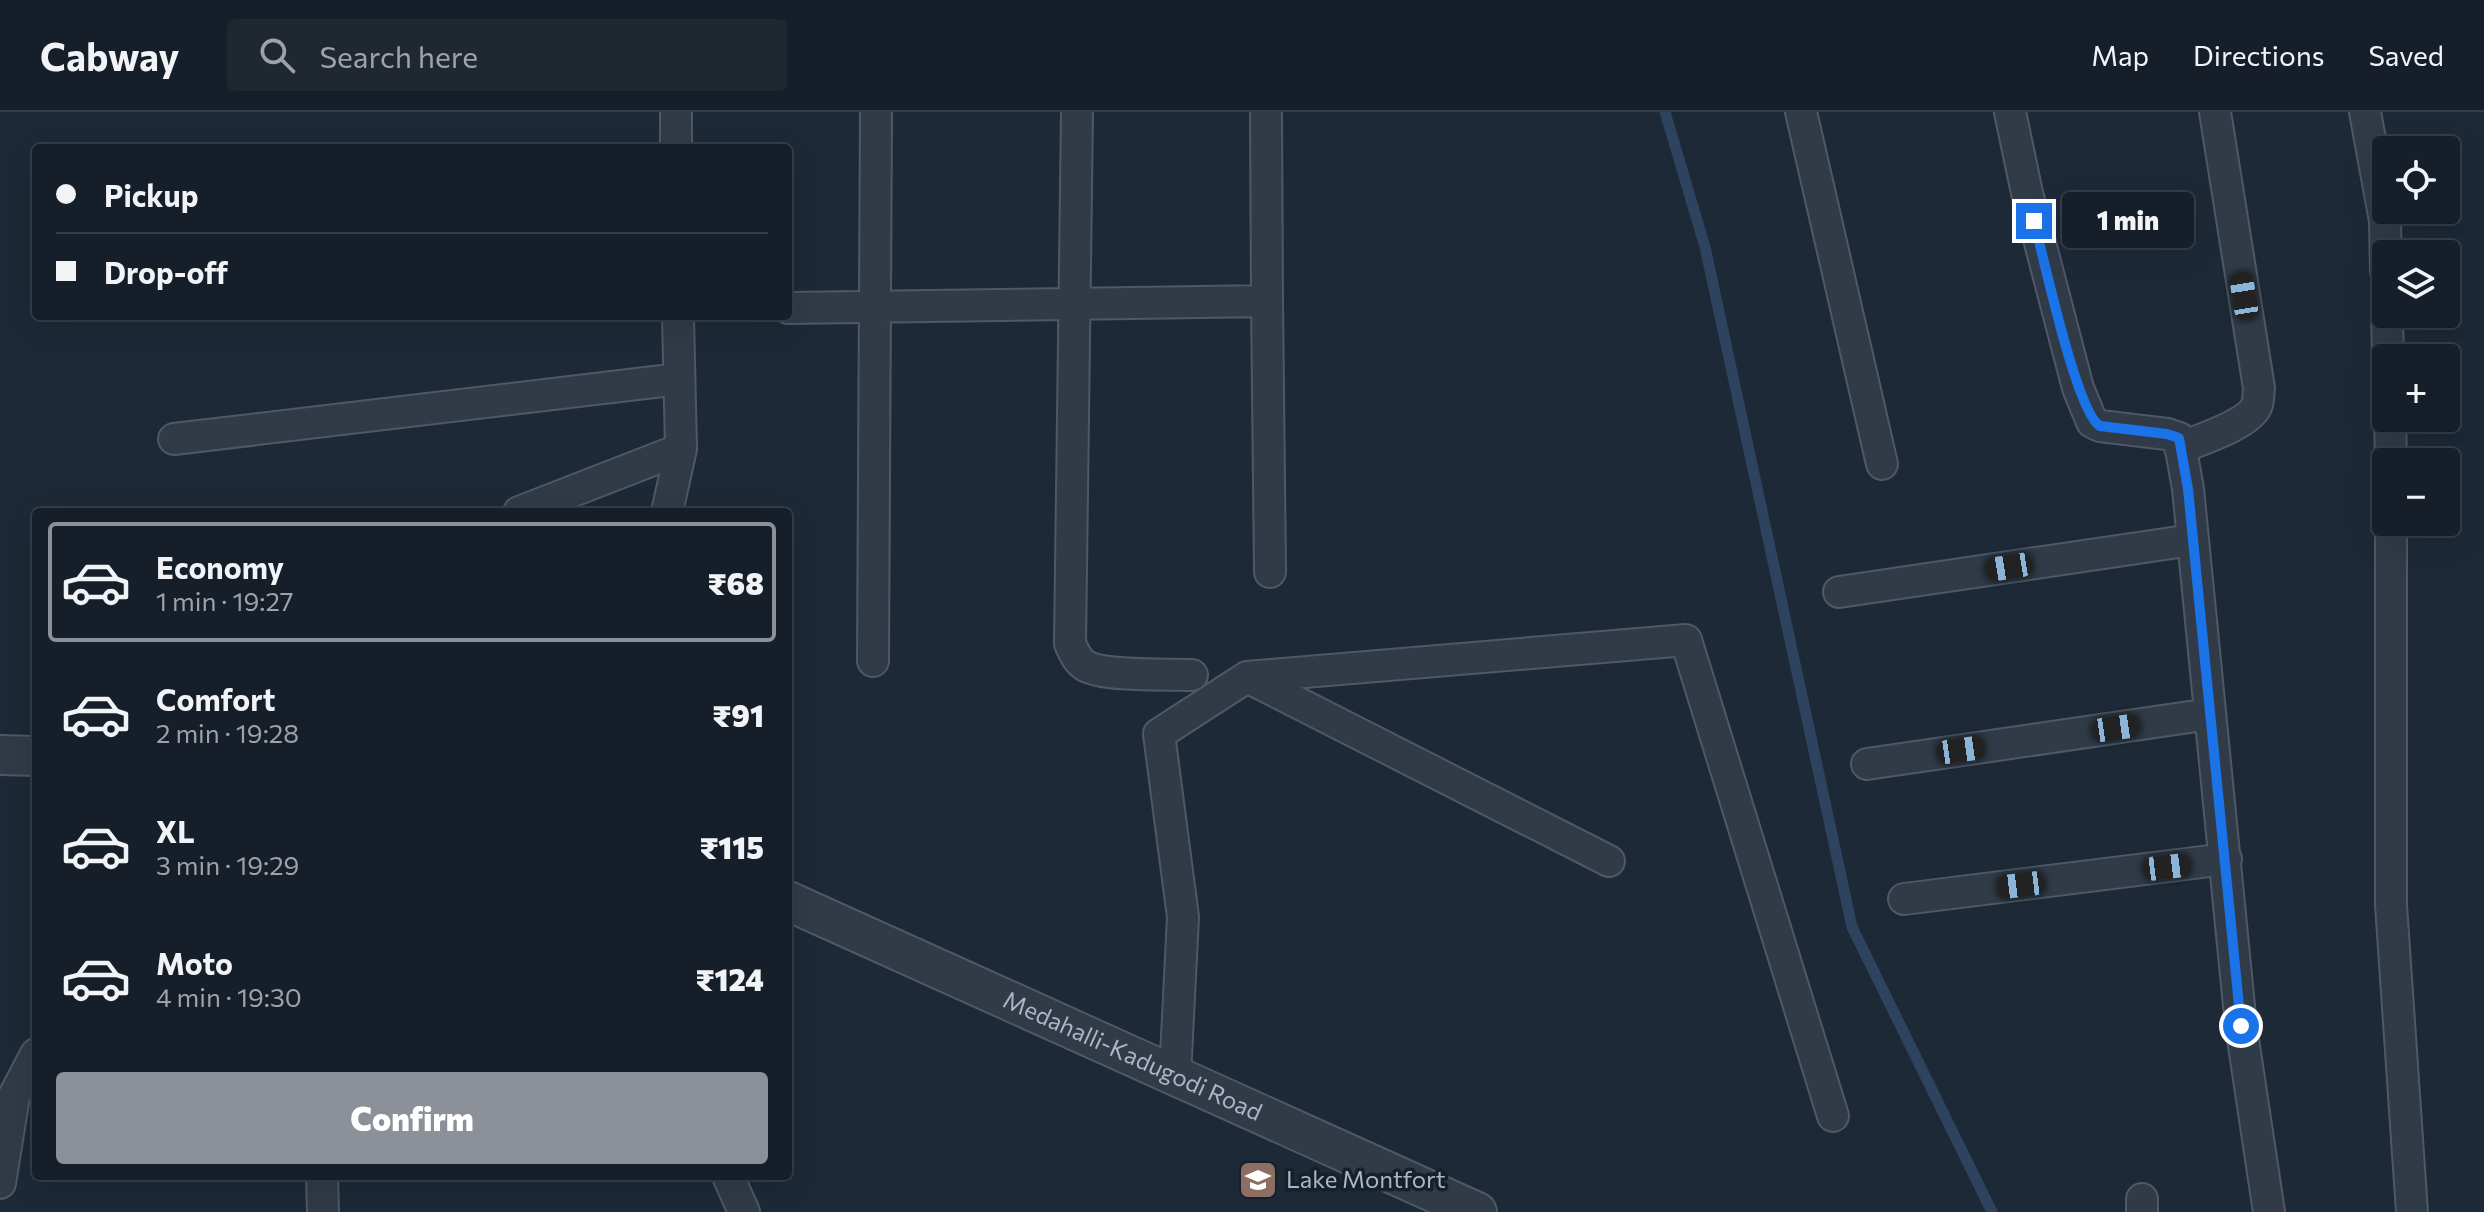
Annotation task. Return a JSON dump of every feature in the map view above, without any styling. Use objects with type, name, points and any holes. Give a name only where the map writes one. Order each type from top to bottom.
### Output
[{"type":"street","points":[[676,112],[676,144]]},
{"type":"street","points":[[873,661],[876,112]]},
{"type":"street","points":[[1077,112],[1070,644],[1077,659],[1086,667],[1102,671],[1192,675]]},
{"type":"street","points":[[1266,112],[1270,572]]},
{"type":"street","points":[[1801,112],[1882,464]]},
{"type":"street","points":[[2010,112],[2027,193],[2078,388],[2092,422],[2100,426],[2179,438],[2188,489],[2241,1026],[2269,1212]]},
{"type":"street","points":[[2180,448],[2246,419],[2256,407],[2258,399],[2259,388],[2215,112]]},
{"type":"street","points":[[2365,112],[2385,221],[2385,240]]},
{"type":"street","points":[[792,308],[1267,301]]},
{"type":"street","points":[[668,508],[681,449],[678,320]]},
{"type":"street","points":[[174,439],[679,379]]},
{"type":"street","points":[[529,508],[681,449]]},
{"type":"street","points":[[2391,536],[2391,905],[2412,1212]]},
{"type":"street","points":[[1839,592],[2192,540]]},
{"type":"street","points":[[1175,1076],[1183,917],[1159,734],[1247,677],[1686,640],[1833,1116]]},
{"type":"street","points":[[1247,677],[1609,861]]},
{"type":"street","points":[[1867,764],[2210,714]]},
{"type":"street","points":[[0,755],[32,756]]},
{"type":"street","points":[[1904,899],[2226,859]]},
{"type":"street","name":"Medahalli-Kadugodi Road","points":[[792,903],[1477,1212]]},
{"type":"street","points":[[0,1183],[7,1096],[32,1060]]},
{"type":"street","points":[[322,1180],[323,1212]]},
{"type":"street","points":[[730,1180],[744,1212]]},
{"type":"waterway","points":[[1665,112],[1705,247],[1852,927],[1992,1212]]},
{"type":"place","name":"Lake Montfort","points":[[1258,1180]]},
{"type":"route","points":[[2034,221],[2078,388],[2092,422],[2100,426],[2179,438],[2188,489],[2241,1026]]}]
